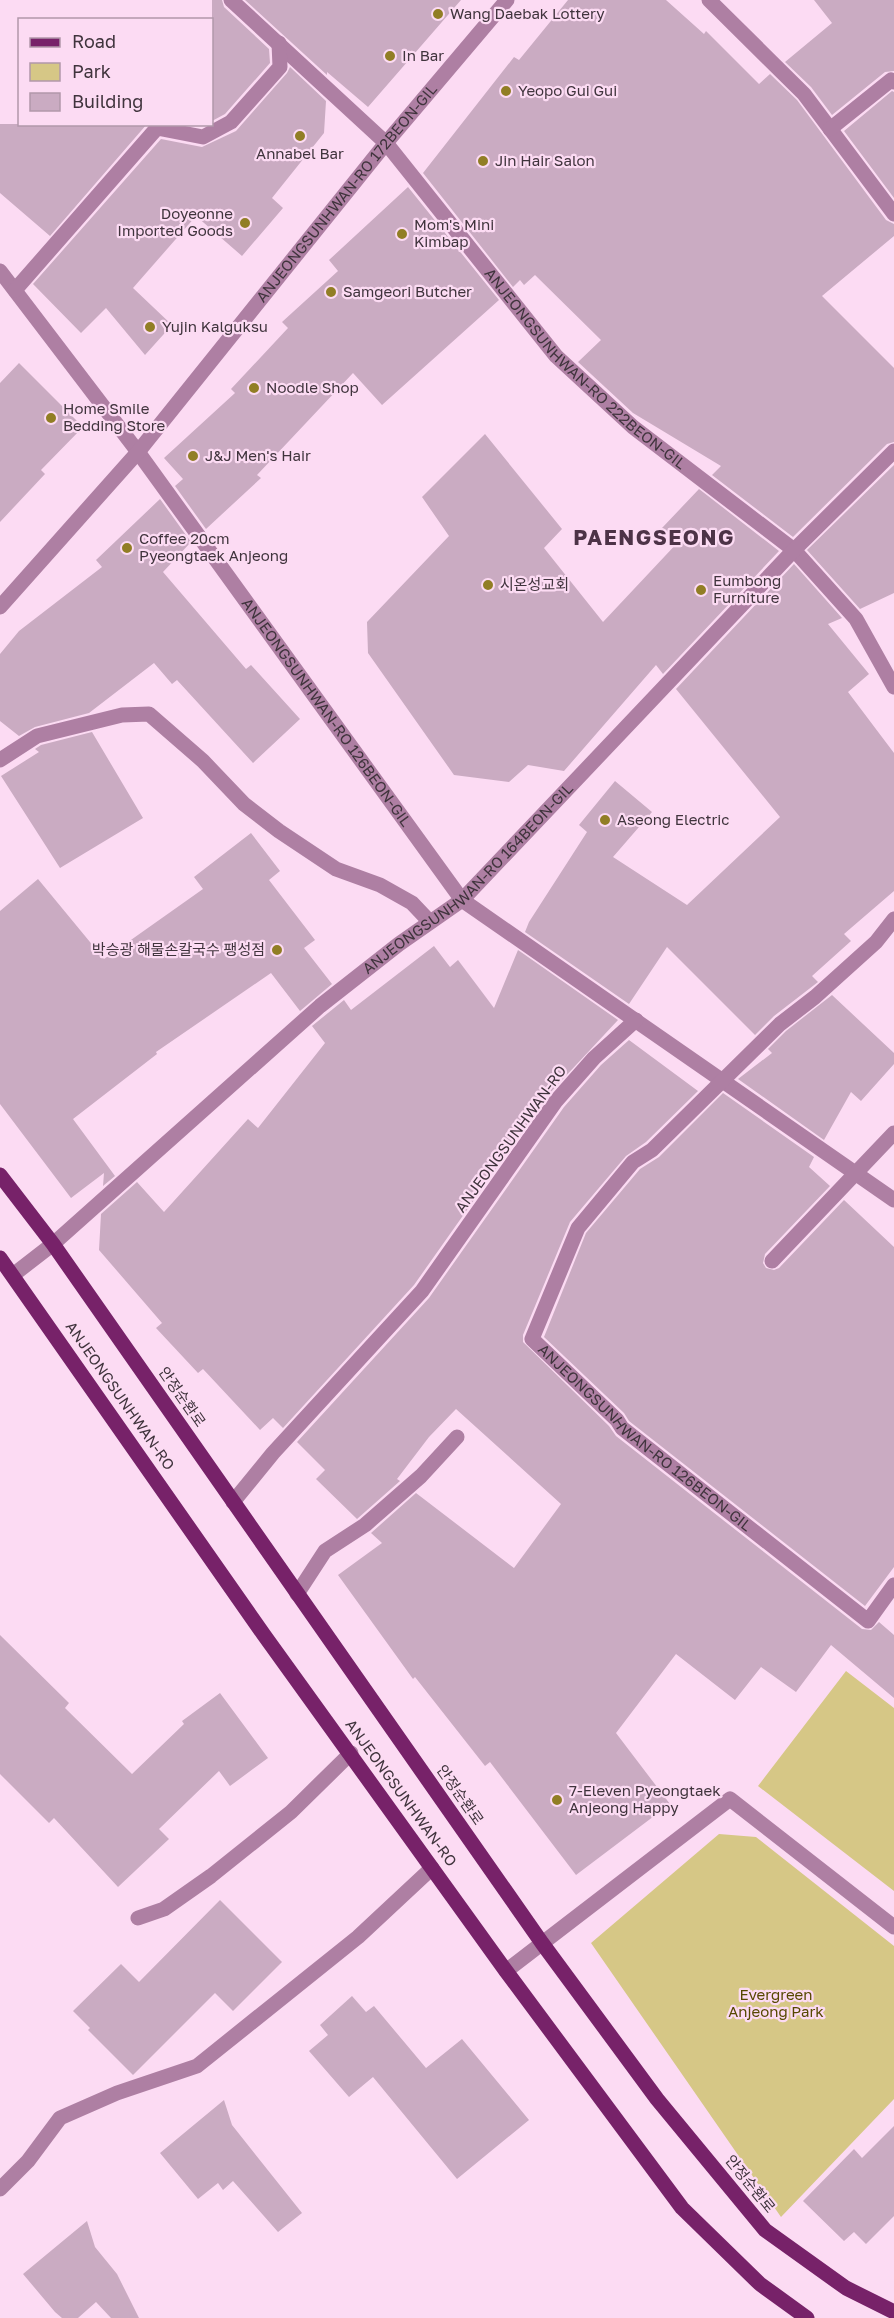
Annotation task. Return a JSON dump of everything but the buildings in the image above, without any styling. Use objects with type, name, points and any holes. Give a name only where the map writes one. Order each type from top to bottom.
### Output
[{"type":"main road","name":"안정순환로","points":[[0,1175],[53,1244],[542,1943],[657,2099],[765,2230],[846,2288],[894,2312]]},
{"type":"main road","name":"ANJEONGSUNHWAN-RO","points":[[0,1258],[264,1635],[506,1971],[682,2208],[760,2284],[807,2318]]},
{"type":"street","name":"ANJEONGSUNHWAN-RO 222BEON-GIL","points":[[231,0],[386,142],[556,356],[633,427],[794,550],[856,619],[894,687]]},
{"type":"street","name":"ANJEONGSUNHWAN-RO 172BEON-GIL","points":[[0,607],[138,452],[386,142],[507,0]]},
{"type":"street","points":[[709,0],[804,94],[894,214]]},
{"type":"street","points":[[15,290],[157,128],[203,137],[231,122],[280,67],[279,43]]},
{"type":"street","points":[[830,129],[891,80],[894,82]]},
{"type":"street","name":"ANJEONGSUNHWAN-RO 126BEON-GIL","points":[[0,271],[138,452],[462,900],[894,1200]]},
{"type":"street","name":"ANJEONGSUNHWAN-RO 164BEON-GIL","points":[[13,1275],[53,1244],[320,1006],[462,900],[794,550],[894,451]]},
{"type":"street","points":[[0,760],[37,736],[122,715],[149,714],[203,761],[244,804],[279,831],[336,869],[380,885],[412,903],[430,922]]},
{"type":"street","name":"ANJEONGSUNHWAN-RO 126BEON-GIL","points":[[894,919],[876,942],[780,1024],[652,1150],[633,1162],[578,1228],[532,1339],[617,1420],[622,1428],[868,1620],[894,1585]]},
{"type":"street","name":"ANJEONGSUNHWAN-RO","points":[[233,1502],[273,1453],[422,1291],[556,1101],[594,1058],[636,1020]]},
{"type":"street","points":[[772,1261],[894,1133]]},
{"type":"street","points":[[297,1594],[325,1551],[365,1524],[421,1476],[457,1437]]},
{"type":"street","points":[[138,1918],[164,1909],[211,1876],[291,1812],[351,1754]]},
{"type":"street","points":[[506,1971],[730,1799],[894,1927]]},
{"type":"street","points":[[0,2189],[28,2161],[60,2118],[117,2093],[197,2066],[358,1937],[432,1868]]},
{"type":"green space","points":[[846,1671],[894,1708],[894,1891],[758,1786]]},
{"type":"green space","name":"Evergreen Anjeong Park","points":[[719,1834],[756,1837],[894,1946],[894,2099],[781,2217],[591,1943]]},
{"type":"place","name":"Wang Daebak Lottery","points":[[438,14]]},
{"type":"place","name":"In Bar","points":[[390,56]]},
{"type":"place","name":"Yeopo Gui Gui","points":[[506,91]]},
{"type":"place","name":"Annabel Bar","points":[[300,136]]},
{"type":"place","name":"Jin Hair Salon","points":[[483,161]]},
{"type":"place","name":"Doyeonne Imported Goods","points":[[245,223]]},
{"type":"place","name":"Mom's Mini Kimbap","points":[[402,234]]},
{"type":"place","name":"Samgeori Butcher","points":[[331,292]]},
{"type":"place","name":"Yujin Kalguksu","points":[[150,327]]},
{"type":"place","name":"Noodle Shop","points":[[254,388]]},
{"type":"place","name":"Home Smile Bedding Store","points":[[51,418]]},
{"type":"place","name":"J&J Men's Hair","points":[[193,456]]},
{"type":"place","name":"Coffee 20cm Pyeongtaek Anjeong","points":[[127,548]]},
{"type":"place","name":"시온성교회","points":[[488,585]]},
{"type":"place","name":"Eumbong Furniture","points":[[701,590]]},
{"type":"place","name":"Aseong Electric","points":[[605,820]]},
{"type":"place","name":"박승광 해물손칼국수 팽성점","points":[[277,950]]},
{"type":"place","name":"7-Eleven Pyeongtaek Anjeong Happy","points":[[557,1800]]},
{"type":"district","name":"PAENGSEONG","points":[[654,538]]}]
